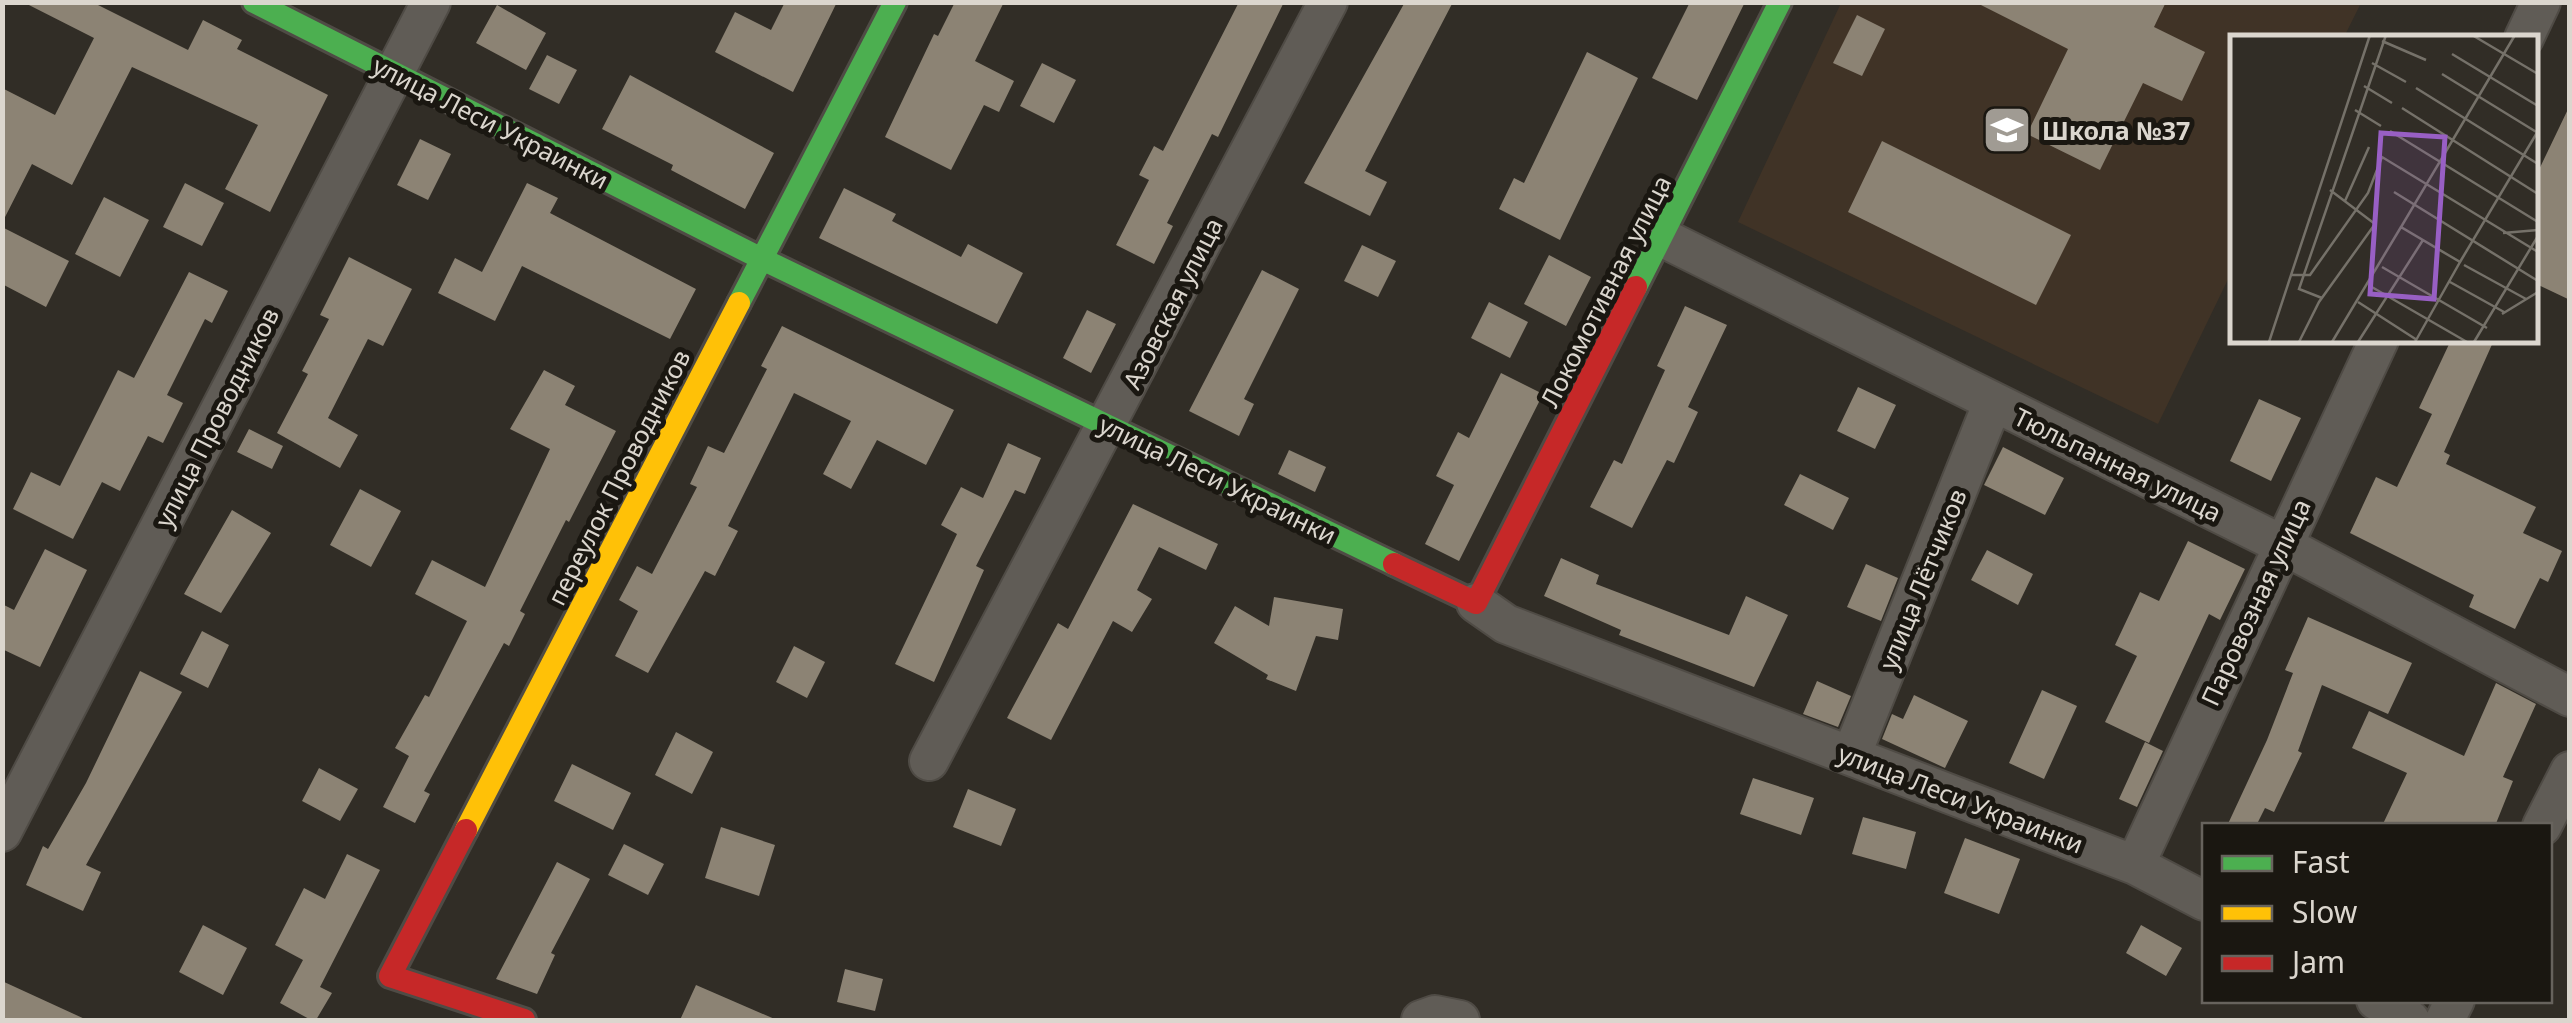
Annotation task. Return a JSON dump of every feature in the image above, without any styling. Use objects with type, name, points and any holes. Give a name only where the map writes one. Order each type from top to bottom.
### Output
[{"type":"main road","name":"улица Леси Украинки","points":[[254,2],[762,259],[1476,603]]},
{"type":"main road","name":"переулок Проводников","points":[[524,1020],[390,976],[896,2]]},
{"type":"main road","name":"Локомотивная улица","points":[[1476,603],[1780,2]]},
{"type":"street","name":"улица Проводников","points":[[2,832],[430,2]]},
{"type":"street","name":"Азовская улица","points":[[929,760],[1328,2]]},
{"type":"street","points":[[2525,35],[2541,2]]},
{"type":"street","name":"Тюльпанная улица","points":[[1663,238],[2280,544],[2570,697]]},
{"type":"street","name":"Паровозная улица","points":[[2136,865],[2280,544],[2378,342]]},
{"type":"street","name":"улица Лётчиков","points":[[1852,756],[1992,402]]},
{"type":"street","name":"улица Леси Украинки","points":[[1476,603],[1506,624],[2136,865],[2202,900]]},
{"type":"street","points":[[2544,823],[2570,771]]},
{"type":"street","points":[[2381,1003],[2410,1020]]},
{"type":"street","points":[[1421,1020],[1435,1015],[1460,1020]]},
{"type":"shaded area","name":"Школа №37","points":[[1841,3],[2361,3],[2345,35],[2230,35],[2230,275],[2158,424],[1738,222]]},
{"type":"building","points":[[23,2],[92,2],[188,50],[203,20],[242,40],[237,49],[328,95],[270,212],[225,189],[258,125],[132,67],[72,185],[32,164],[2,223],[2,88],[55,115],[94,38]]},
{"type":"building","points":[[785,2],[837,2],[793,92],[715,52],[735,12],[771,30]]},
{"type":"building","points":[[955,2],[1004,2],[975,61],[1014,81],[999,112],[984,105],[951,170],[885,137],[934,34],[938,36]]},
{"type":"building","points":[[1239,2],[1284,2],[1218,137],[1212,134],[1167,223],[1173,226],[1154,264],[1116,245],[1149,180],[1139,175],[1154,146],[1163,151]]},
{"type":"building","points":[[1405,2],[1453,2],[1365,171],[1387,182],[1370,216],[1304,183]]},
{"type":"building","points":[[1690,2],[1745,2],[1697,100],[1652,78]]},
{"type":"building","points":[[1975,2],[2166,2],[2154,27],[2205,52],[2182,101],[2143,83],[2100,170],[2027,134],[2068,49]]},
{"type":"building","points":[[497,5],[546,33],[526,70],[476,43]]},
{"type":"building","points":[[1857,15],[1885,29],[1862,76],[1833,63]]},
{"type":"building","points":[[1587,52],[1638,78],[1560,240],[1499,209],[1514,178],[1524,183]]},
{"type":"building","points":[[547,55],[577,70],[559,104],[529,89]]},
{"type":"building","points":[[1042,63],[1076,80],[1054,123],[1020,106]]},
{"type":"building","points":[[630,75],[774,153],[745,209],[671,170],[673,165],[602,129]]},
{"type":"building","points":[[2570,105],[2570,300],[2537,284],[2537,174]]},
{"type":"building","points":[[420,139],[451,154],[428,200],[397,185]]},
{"type":"building","points":[[1882,141],[2071,235],[2036,305],[1848,212]]},
{"type":"building","points":[[185,183],[224,203],[202,246],[163,227]]},
{"type":"building","points":[[527,183],[558,198],[550,213],[696,289],[670,339],[522,266],[495,321],[438,293],[455,258],[482,272]]},
{"type":"building","points":[[844,188],[896,214],[892,221],[961,257],[968,244],[1023,273],[997,324],[819,238]]},
{"type":"building","points":[[104,197],[149,220],[120,277],[75,254]]},
{"type":"building","points":[[2,227],[69,261],[46,307],[2,284]]},
{"type":"building","points":[[1362,245],[1396,261],[1378,297],[1344,281]]},
{"type":"building","points":[[1549,255],[1591,277],[1566,326],[1524,304]]},
{"type":"building","points":[[349,257],[412,289],[383,346],[368,339],[328,418],[358,435],[340,468],[277,433],[308,374],[302,371],[329,319],[320,315]]},
{"type":"building","points":[[1262,270],[1299,289],[1244,399],[1254,404],[1239,436],[1189,411]]},
{"type":"building","points":[[189,272],[228,291],[212,323],[205,319],[167,395],[183,403],[163,443],[148,436],[120,491],[102,482],[73,539],[13,509],[31,472],[60,486],[118,370],[134,378]]},
{"type":"building","points":[[1489,302],[1528,322],[1510,358],[1471,338]]},
{"type":"building","points":[[1685,306],[1727,325],[1688,407],[1698,412],[1674,463],[1667,460],[1632,528],[1590,507],[1614,460],[1622,464],[1665,370],[1657,366]]},
{"type":"building","points":[[1087,310],[1116,324],[1091,373],[1063,358]]},
{"type":"building","points":[[782,326],[954,410],[926,465],[877,440],[851,489],[823,474],[851,421],[794,393],[728,526],[738,531],[715,576],[705,571],[648,673],[615,656],[638,611],[619,600],[637,566],[652,574],[697,487],[690,484],[708,446],[724,453],[767,369],[761,366]]},
{"type":"building","points":[[2450,342],[2493,342],[2444,452],[2450,455],[2446,464],[2536,507],[2523,533],[2562,551],[2548,582],[2540,578],[2515,629],[2469,607],[2474,595],[2350,533],[2376,477],[2397,487],[2432,414],[2419,408]]},
{"type":"building","points":[[544,370],[575,386],[565,405],[616,431],[520,611],[525,614],[509,646],[504,643],[424,791],[430,794],[415,823],[383,807],[409,756],[395,748],[425,695],[429,697],[467,621],[415,594],[432,560],[485,587],[550,449],[510,429]]},
{"type":"building","points":[[1501,373],[1543,394],[1459,561],[1425,544],[1454,485],[1436,476],[1458,432],[1469,438]]},
{"type":"building","points":[[1858,387],[1896,405],[1875,449],[1837,431]]},
{"type":"building","points":[[2259,399],[2301,418],[2271,481],[2230,461]]},
{"type":"building","points":[[249,429],[283,446],[272,469],[237,452]]},
{"type":"building","points":[[1008,443],[1041,458],[1025,494],[1015,490],[976,566],[984,570],[934,682],[895,664],[957,534],[941,525],[961,487],[983,498]]},
{"type":"building","points":[[2003,447],[2064,478],[2045,515],[1984,485]]},
{"type":"building","points":[[1289,450],[1326,467],[1315,492],[1278,474]]},
{"type":"building","points":[[1800,474],[1849,498],[1833,530],[1784,505]]},
{"type":"building","points":[[360,489],[401,511],[371,567],[330,545]]},
{"type":"building","points":[[1133,504],[1218,544],[1206,570],[1159,547],[1137,590],[1152,599],[1132,632],[1113,621],[1051,740],[1007,718],[1058,623],[1068,629]]},
{"type":"building","points":[[232,510],[271,533],[221,613],[184,594]]},
{"type":"building","points":[[2188,541],[2245,569],[2220,620],[2209,614],[2149,743],[2105,722],[2137,656],[2115,645],[2140,592],[2159,601]]},
{"type":"building","points":[[45,549],[87,570],[40,667],[2,649],[2,604],[14,610]]},
{"type":"building","points":[[1987,550],[2033,574],[2018,605],[1971,580]]},
{"type":"building","points":[[1561,558],[1599,575],[1596,584],[1729,635],[1746,596],[1788,615],[1754,687],[1619,635],[1621,630],[1544,596]]},
{"type":"building","points":[[1866,564],[1898,578],[1881,621],[1847,607]]},
{"type":"building","points":[[1274,597],[1343,609],[1338,640],[1316,636],[1296,691],[1266,679],[1268,675],[1214,643],[1235,606],[1269,626]]},
{"type":"building","points":[[2308,617],[2412,663],[2388,714],[2322,685],[2298,751],[2302,753],[2274,812],[2265,808],[2258,823],[2228,823],[2293,673],[2285,670]]},
{"type":"building","points":[[202,631],[229,645],[208,688],[180,674]]},
{"type":"building","points":[[794,646],[825,662],[807,698],[776,682]]},
{"type":"building","points":[[140,671],[182,692],[86,865],[101,872],[83,911],[26,885],[43,846],[48,849],[86,783]]},
{"type":"building","points":[[1817,681],[1851,696],[1838,727],[1803,714]]},
{"type":"building","points":[[2496,683],[2536,704],[2503,777],[2513,781],[2496,823],[2383,823],[2407,773],[2352,748],[2369,711],[2464,756]]},
{"type":"building","points":[[2042,690],[2077,706],[2044,779],[2009,763]]},
{"type":"building","points":[[1914,695],[1968,721],[1945,768],[1882,739],[1892,714],[1903,719]]},
{"type":"building","points":[[676,732],[713,752],[692,794],[655,775]]},
{"type":"building","points":[[2145,742],[2163,751],[2137,807],[2119,799]]},
{"type":"building","points":[[572,764],[631,793],[613,830],[554,801]]},
{"type":"building","points":[[319,768],[358,789],[340,821],[302,801]]},
{"type":"building","points":[[1753,778],[1814,798],[1801,835],[1740,814]]},
{"type":"building","points":[[968,789],[1016,809],[1001,846],[953,827]]},
{"type":"building","points":[[1863,817],[1916,832],[1906,869],[1852,854]]},
{"type":"building","points":[[721,827],[775,845],[759,896],[705,878]]},
{"type":"building","points":[[1965,838],[2020,859],[1999,914],[1944,893]]},
{"type":"building","points":[[624,844],[664,864],[648,895],[608,875]]},
{"type":"building","points":[[347,854],[380,870],[320,987],[332,993],[316,1020],[311,1020],[280,1003],[303,960],[275,945],[304,888],[325,899]]},
{"type":"building","points":[[557,862],[590,879],[551,953],[555,955],[537,994],[496,979]]},
{"type":"building","points":[[203,925],[247,948],[223,995],[179,972]]},
{"type":"building","points":[[2141,925],[2182,948],[2166,976],[2126,953]]},
{"type":"building","points":[[845,969],[883,979],[875,1011],[837,1002]]},
{"type":"building","points":[[2,981],[87,1020],[2,1020]]},
{"type":"building","points":[[696,985],[777,1020],[680,1020]]},
{"type":"traffic: fast","points":[[254,2],[762,259],[1394,564]]},
{"type":"traffic: fast","points":[[739,303],[895,2]]},
{"type":"traffic: fast","points":[[1636,287],[1780,2]]},
{"type":"traffic: slow","points":[[466,830],[739,303]]},
{"type":"traffic: jam","points":[[1394,564],[1476,603],[1636,287]]},
{"type":"traffic: jam","points":[[466,830],[390,976],[524,1020]]},
{"type":"place","name":"Школа №37","points":[[2007,130]]}]
